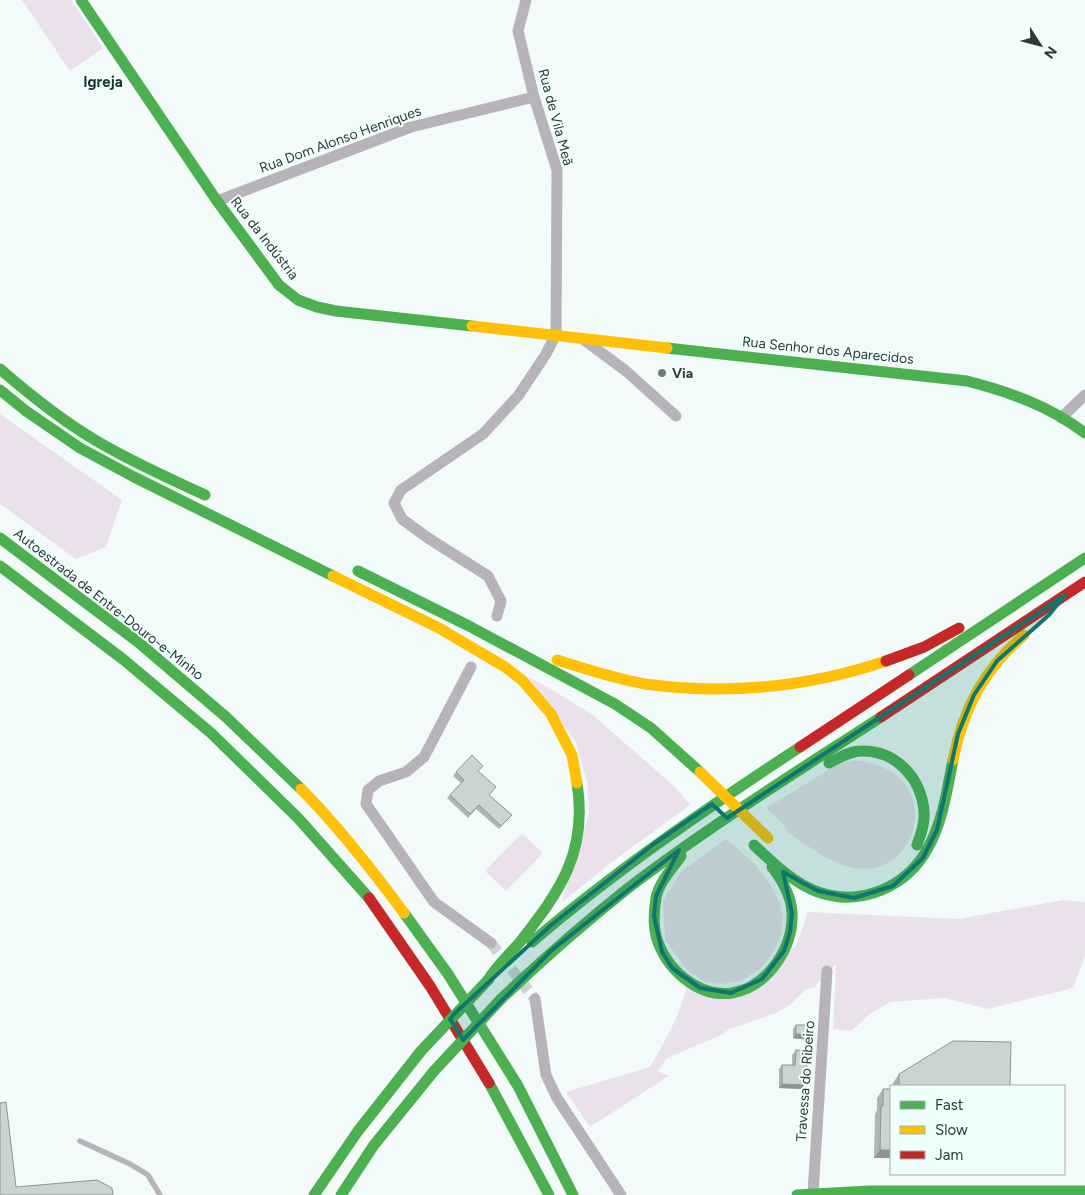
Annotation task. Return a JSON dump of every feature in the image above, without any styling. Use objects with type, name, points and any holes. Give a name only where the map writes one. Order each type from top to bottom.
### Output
[{"type":"main road","name":"Rua da Indústria","points":[[81,0],[217,201],[279,284],[298,300],[336,311],[556,334]]},
{"type":"main road","name":"Rua Senhor dos Aparecidos","points":[[556,334],[967,381],[1004,390],[1036,403],[1085,433]]},
{"type":"main road","points":[[0,369],[27,394],[80,431],[217,501]]},
{"type":"main road","points":[[0,390],[26,411],[80,448],[134,477],[439,628],[505,667],[522,680],[551,714],[572,755],[580,803],[578,834],[564,878],[548,906],[518,944],[496,967],[488,980]]},
{"type":"main road","name":"Autoestrada de Entre-Douro-e-Minho","points":[[0,538],[138,642],[226,717],[314,802],[381,882],[448,974],[518,1086],[570,1190]]},
{"type":"main road","points":[[314,1195],[358,1131],[421,1051],[488,980],[550,926],[694,816],[1085,558]]},
{"type":"main road","points":[[0,566],[124,660],[211,733],[298,818],[365,893],[430,986],[498,1097],[547,1191]]},
{"type":"main road","points":[[348,566],[469,626],[615,704],[651,728],[771,840]]},
{"type":"main road","points":[[341,1195],[374,1146],[434,1071],[501,999],[552,950],[590,918],[688,843],[1085,582]]},
{"type":"main road","points":[[688,843],[656,896],[654,916],[656,936],[662,952],[672,968],[686,979],[700,988],[731,993],[762,979],[775,965],[784,951],[790,932],[792,913],[788,893],[780,876],[751,842],[772,862],[797,880],[830,895],[854,898],[867,896],[887,889],[905,878],[923,858],[937,830],[958,734],[967,708],[980,683],[1015,642],[1049,615],[1065,595]]},
{"type":"main road","points":[[469,626],[580,668],[624,681],[669,687],[773,687],[871,666],[914,652],[997,608],[1007,610]]},
{"type":"main road","points":[[439,628],[478,642],[610,713],[638,733]]},
{"type":"main road","points":[[799,770],[809,773],[848,753],[861,751],[872,752],[892,759],[900,764],[913,778],[921,791],[924,806],[925,817],[920,839],[908,858],[881,878]]},
{"type":"main road","points":[[707,799],[734,825]]},
{"type":"main road","points":[[797,1195],[859,1191],[1077,1193]]},
{"type":"street","name":"Rua de Vila Meã","points":[[526,0],[518,31],[534,97],[557,170],[556,334]]},
{"type":"street","name":"Rua Dom Alonso Henriques","points":[[217,201],[410,127],[534,97]]},
{"type":"street","points":[[497,616],[501,601],[488,576],[402,519],[394,503],[401,490],[483,434],[518,396],[546,354],[556,334]]},
{"type":"street","points":[[579,337],[626,371],[676,416]]},
{"type":"street","points":[[1061,418],[1085,395]]},
{"type":"street","points":[[471,667],[424,757],[406,772],[379,781],[368,790],[366,804],[434,902],[491,943]]},
{"type":"street","name":"Travessa do Ribeiro","points":[[814,1193],[827,971]]},
{"type":"street","points":[[535,999],[546,1075],[557,1098],[621,1195]]},
{"type":"lane","points":[[80,1141],[130,1164],[148,1175],[160,1195]]},
{"type":"highlighted area","points":[[1065,595],[1049,615],[997,661],[974,695],[958,734],[937,830],[923,858],[893,886],[854,898],[818,891],[783,872],[792,913],[790,932],[784,951],[762,979],[731,993],[700,988],[672,968],[662,952],[654,916],[656,896],[679,850],[552,950],[463,1040],[450,1019],[455,1013],[550,926],[655,843],[712,804],[727,818]]},
{"type":"shaded area","points":[[22,0],[71,0],[103,48],[70,71]]},
{"type":"shaded area","points":[[0,414],[122,500],[106,547],[76,559],[0,504]]},
{"type":"shaded area","points":[[527,676],[594,716],[675,787],[690,805],[616,859],[562,902],[589,813],[587,782],[576,742]]},
{"type":"shaded area","points":[[853,760],[883,767],[903,782],[913,801],[915,821],[909,841],[896,857],[878,867],[855,868],[828,859],[788,833],[784,825],[766,808],[835,766]]},
{"type":"shaded area","points":[[522,833],[543,853],[506,891],[485,871]]},
{"type":"shaded area","points":[[726,839],[754,863],[770,884],[780,903],[783,918],[781,935],[772,954],[760,969],[741,981],[721,984],[705,982],[688,971],[665,940],[663,901],[681,872]]},
{"type":"shaded area","points":[[1064,900],[1085,902],[1085,956],[1073,988],[988,1009],[944,998],[890,1002],[870,1014],[851,1031],[833,1029],[836,964],[814,987],[805,990],[790,1005],[776,1013],[730,1029],[719,1036],[667,1058],[658,1071],[670,1075],[590,1127],[566,1092],[650,1067],[676,1019],[686,988],[727,998],[796,946],[808,912],[958,919]]},
{"type":"building","points":[[472,755],[483,766],[478,771],[496,787],[489,795],[512,815],[501,826],[479,805],[470,814],[450,795],[464,780],[456,772]]},
{"type":"building","points":[[796,1025],[812,1025],[811,1035],[796,1034]]},
{"type":"building","points":[[953,1041],[1011,1042],[1010,1085],[899,1085],[899,1074]]},
{"type":"building","points":[[796,1050],[810,1051],[809,1062],[807,1062],[807,1077],[805,1077],[804,1085],[782,1084],[782,1065],[795,1065]]},
{"type":"building","points":[[883,1089],[890,1089],[890,1150],[880,1150],[881,1106],[883,1106]]},
{"type":"building","points":[[6,1102],[16,1187],[97,1180],[112,1188],[113,1195],[0,1195],[0,1103]]},
{"type":"tunnel","points":[[491,943],[535,999]]},
{"type":"traffic: fast","points":[[81,0],[217,201],[279,285],[298,300],[317,307],[336,311],[472,326]]},
{"type":"traffic: fast","points":[[667,348],[967,381],[1029,401],[1057,415],[1085,433]]},
{"type":"traffic: fast","points":[[0,369],[46,407],[108,448],[205,495]]},
{"type":"traffic: fast","points":[[0,390],[26,411],[80,448],[333,576]]},
{"type":"traffic: fast","points":[[0,538],[138,642],[226,717],[301,789]]},
{"type":"traffic: fast","points":[[909,675],[1085,558]]},
{"type":"traffic: fast","points":[[0,566],[124,660],[211,733],[298,818],[369,898]]},
{"type":"traffic: fast","points":[[358,571],[469,626],[615,704],[651,728],[700,772]]},
{"type":"traffic: fast","points":[[501,999],[578,929],[627,889],[752,801],[881,717]]},
{"type":"traffic: fast","points":[[532,942],[596,890],[663,840],[800,747]]},
{"type":"traffic: fast","points":[[829,763],[849,753],[861,751],[885,755],[904,768],[912,777],[922,799],[924,815],[917,845]]},
{"type":"traffic: fast","points":[[754,845],[792,878],[818,892],[850,897],[866,895],[881,890],[895,883],[908,873],[919,862],[928,848],[941,816],[953,760]]},
{"type":"traffic: fast","points":[[488,980],[520,942],[547,905],[568,869],[578,830],[577,783]]},
{"type":"traffic: fast","points":[[681,856],[663,881],[658,892],[654,917],[656,936],[660,948],[667,959],[684,978],[695,986],[719,993],[732,993],[757,983],[776,963],[789,939],[792,912],[790,900],[772,867]]},
{"type":"traffic: fast","points":[[404,913],[448,974],[518,1086],[573,1195]]},
{"type":"traffic: fast","points":[[421,1051],[488,980]]},
{"type":"traffic: fast","points":[[434,1071],[501,999]]},
{"type":"traffic: fast","points":[[314,1195],[358,1131],[421,1051]]},
{"type":"traffic: fast","points":[[341,1195],[374,1145],[434,1071]]},
{"type":"traffic: fast","points":[[489,1083],[549,1195]]},
{"type":"traffic: fast","points":[[797,1195],[869,1191],[1085,1191]]},
{"type":"traffic: slow","points":[[472,326],[667,348]]},
{"type":"traffic: slow","points":[[333,576],[439,628],[505,667],[522,680],[551,714],[572,755],[577,783]]},
{"type":"traffic: slow","points":[[953,760],[957,741],[977,691],[997,662],[1024,635]]},
{"type":"traffic: slow","points":[[557,660],[634,682],[706,689],[797,683],[857,670],[886,661]]},
{"type":"traffic: slow","points":[[700,772],[768,838]]},
{"type":"traffic: slow","points":[[301,789],[355,849],[404,913]]},
{"type":"traffic: jam","points":[[881,717],[1085,582]]},
{"type":"traffic: jam","points":[[886,661],[924,647],[959,628]]},
{"type":"traffic: jam","points":[[800,747],[909,675]]},
{"type":"traffic: jam","points":[[369,898],[430,986],[489,1083]]},
{"type":"place","name":"Via","points":[[662,373]]},
{"type":"district","name":"Igreja","points":[[103,82]]}]
